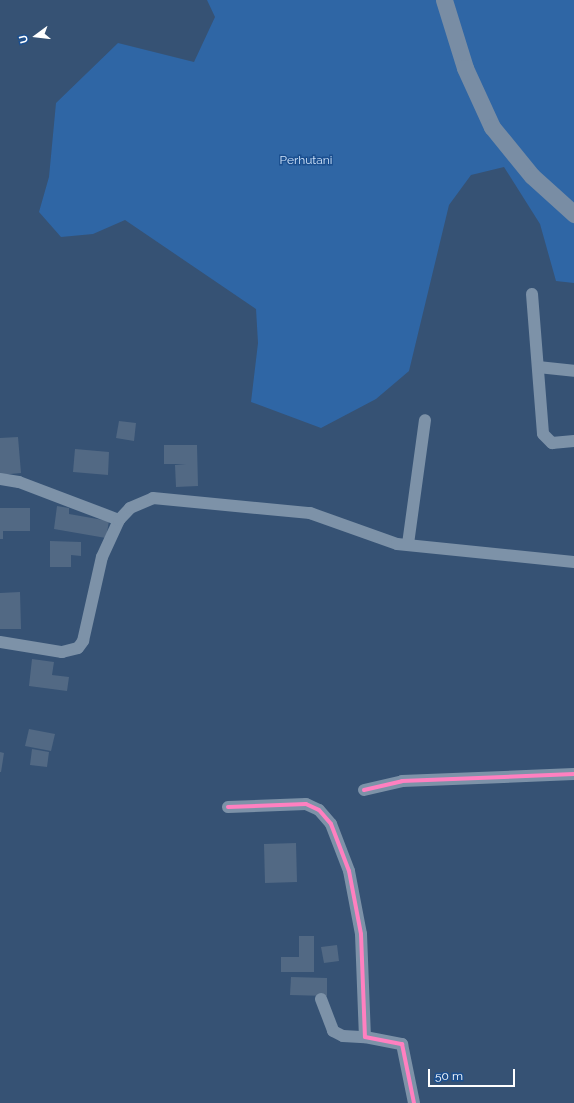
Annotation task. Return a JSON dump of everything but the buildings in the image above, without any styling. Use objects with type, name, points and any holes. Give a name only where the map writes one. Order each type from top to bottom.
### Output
[{"type":"main road","points":[[444,0],[465,68],[492,127],[532,176],[574,214]]},
{"type":"street","points":[[532,294],[544,439],[552,443],[574,441]]},
{"type":"street","points":[[538,367],[574,371]]},
{"type":"street","points":[[408,544],[425,420]]},
{"type":"street","points":[[0,480],[19,482],[119,520]]},
{"type":"street","points":[[0,642],[62,652],[78,648],[102,557],[119,520],[142,501],[172,497],[310,513],[386,541],[574,562]]},
{"type":"street","points":[[364,790],[402,781],[574,774]]},
{"type":"street","points":[[228,807],[306,804],[319,810],[331,824],[349,871],[361,934],[365,1037]]},
{"type":"street","points":[[321,999],[333,1031],[343,1036],[365,1037],[402,1044],[414,1103]]},
{"type":"green space","name":"Perhutani","points":[[207,0],[574,0],[574,283],[556,281],[540,224],[504,167],[471,175],[449,205],[409,371],[376,399],[321,428],[251,402],[258,343],[256,309],[125,220],[93,234],[61,237],[39,212],[49,177],[56,103],[118,43],[194,62],[215,17]]},
{"type":"cycle path","points":[[364,790],[402,781],[574,774]]},
{"type":"cycle path","points":[[228,807],[306,804],[319,810],[331,824],[349,871],[361,934],[365,1037],[402,1044],[414,1103]]}]
